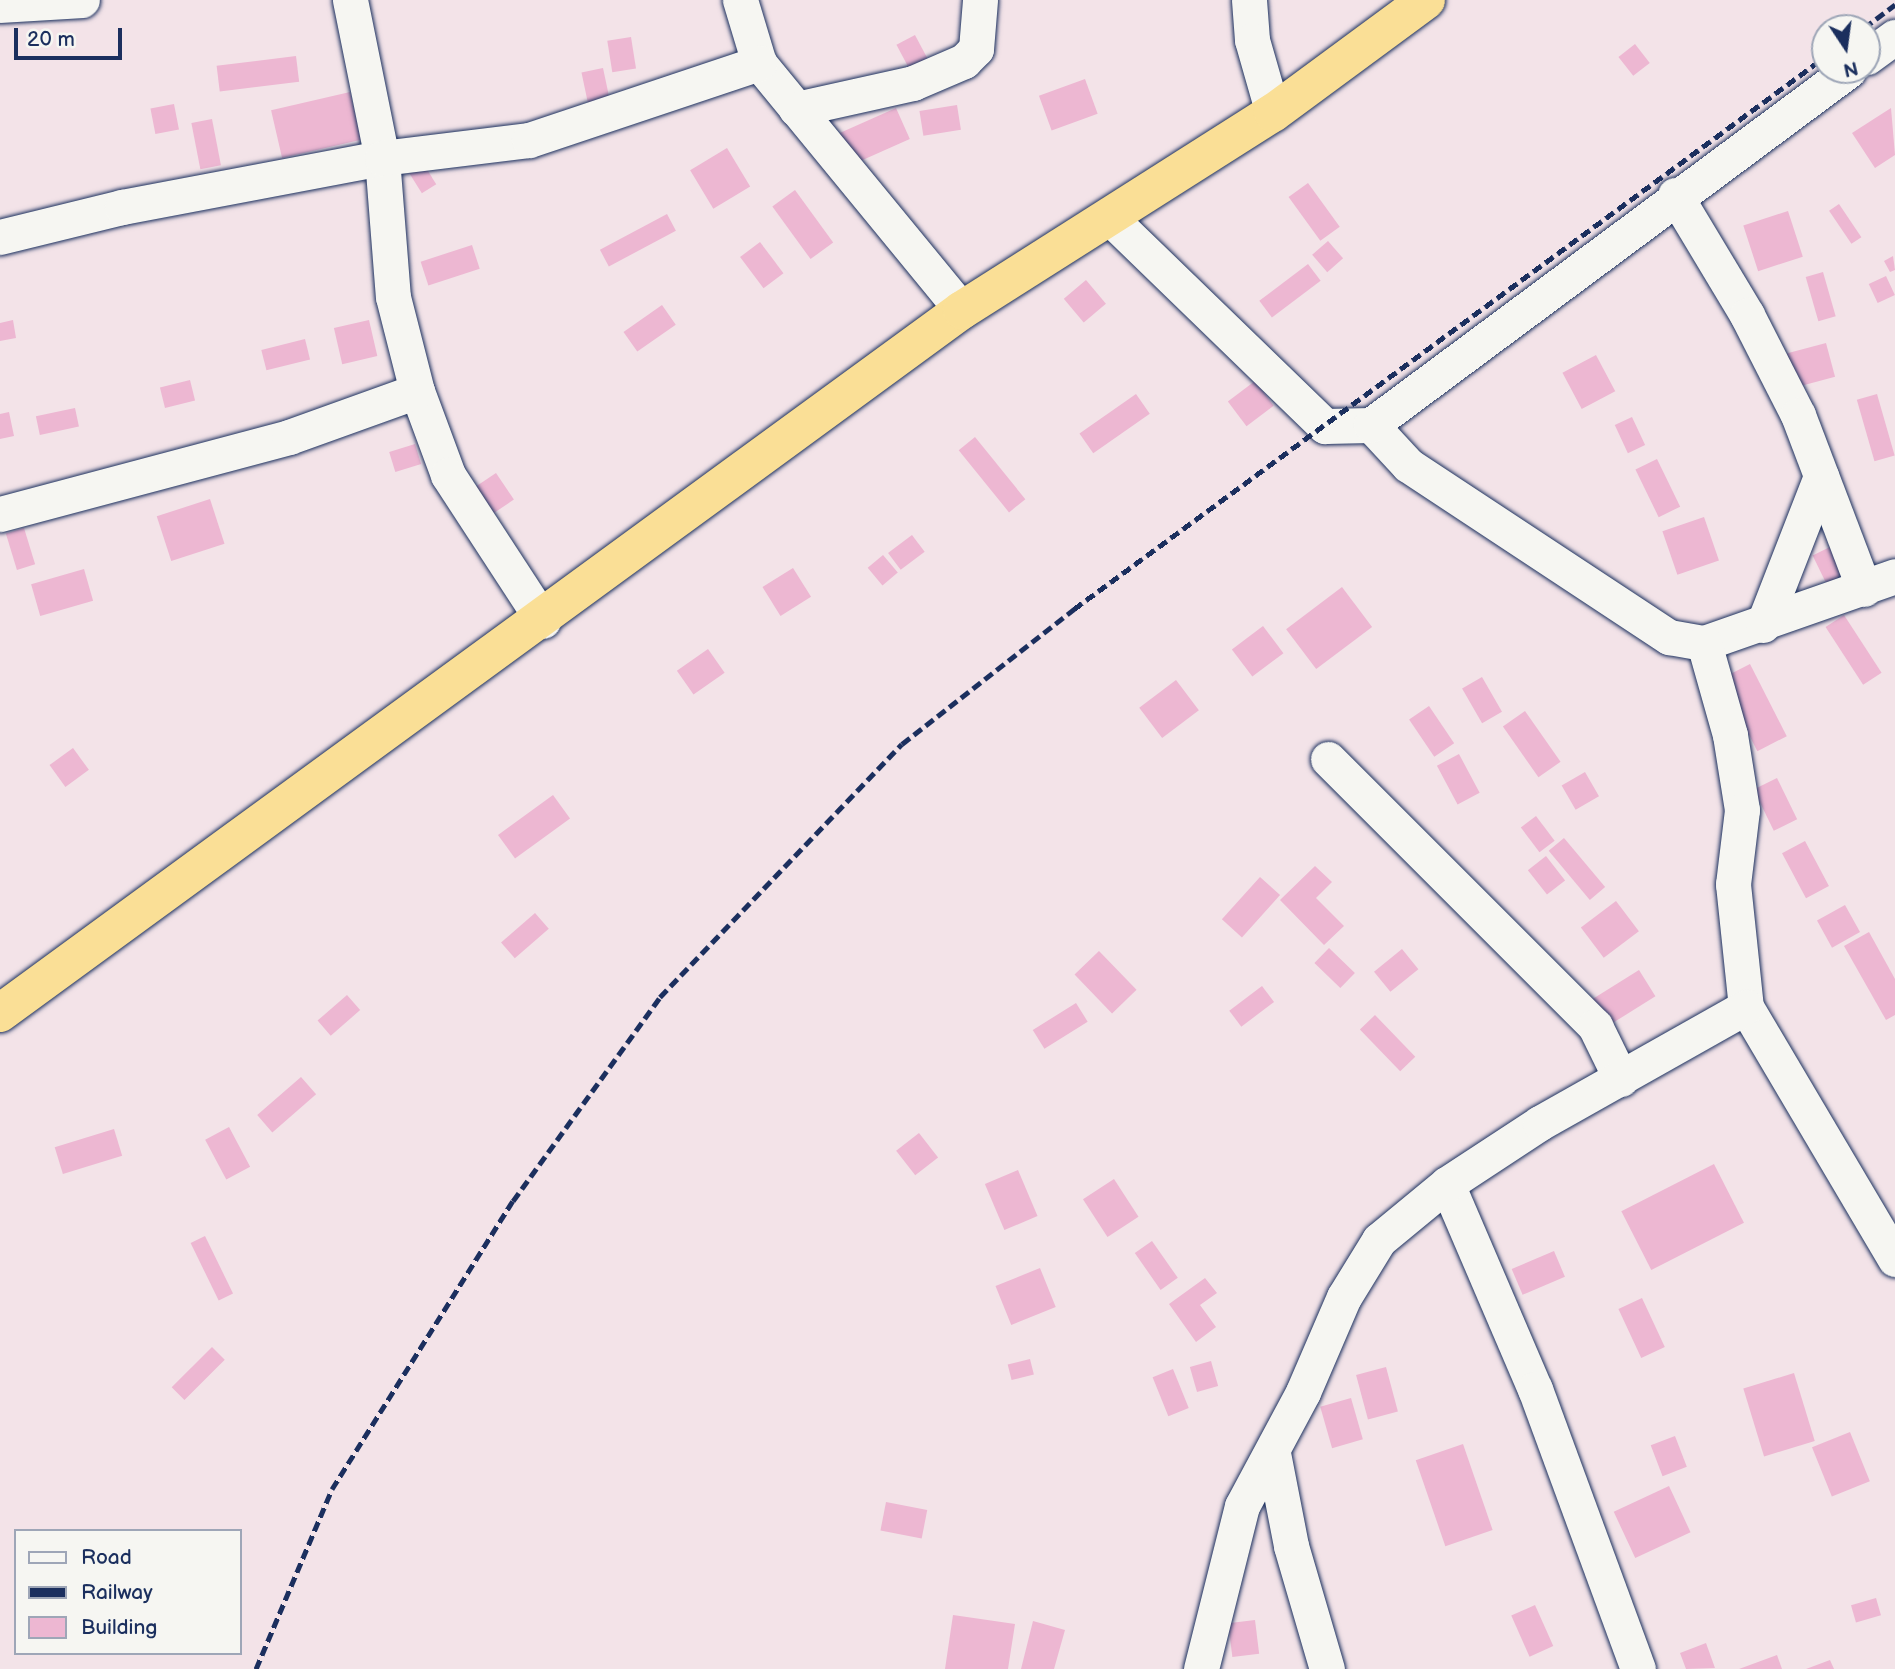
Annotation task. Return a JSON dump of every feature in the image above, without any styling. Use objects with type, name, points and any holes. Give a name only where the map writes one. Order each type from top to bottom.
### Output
[{"type":"highway","points":[[0,1013],[543,621],[962,310],[1273,113],[1426,0]]},
{"type":"street","points":[[351,0],[382,158],[393,297],[417,391],[448,475],[543,621]]},
{"type":"street","points":[[740,0],[759,63],[962,310]]},
{"type":"street","points":[[796,109],[913,83],[964,61],[976,48],[980,0]]},
{"type":"street","points":[[1249,0],[1252,40],[1273,113]]},
{"type":"street","points":[[0,5],[66,1]]},
{"type":"street","points":[[0,237],[122,207],[382,158],[529,140],[759,63]]},
{"type":"street","points":[[1108,216],[1325,426],[1371,425],[1675,195],[1830,84]]},
{"type":"street","points":[[1371,425],[1408,466],[1605,600],[1669,637],[1704,643],[1763,625],[1879,582],[1821,476],[1798,415],[1747,315],[1675,195]]},
{"type":"street","points":[[0,514],[263,444],[417,391]]},
{"type":"street","points":[[1763,625],[1821,476]]},
{"type":"street","points":[[1704,643],[1730,735],[1742,810],[1733,884],[1746,1007],[1895,1259]]},
{"type":"street","points":[[1328,759],[1595,1026],[1620,1079]]},
{"type":"street","points":[[1201,1669],[1242,1506],[1273,1453],[1344,1297],[1379,1240],[1447,1184],[1620,1079],[1746,1007]]},
{"type":"street","points":[[1447,1184],[1535,1389],[1639,1669]]},
{"type":"street","points":[[1273,1453],[1291,1546],[1327,1669]]},
{"type":"building","points":[[915,35],[934,71],[916,81],[896,45]]},
{"type":"building","points":[[631,37],[636,69],[612,72],[607,41]]},
{"type":"building","points":[[1635,44],[1650,63],[1633,76],[1618,57]]},
{"type":"building","points":[[296,56],[299,82],[220,92],[217,66]]},
{"type":"building","points":[[603,68],[611,106],[590,111],[581,73]]},
{"type":"building","points":[[1085,79],[1098,114],[1052,131],[1039,96]]},
{"type":"building","points":[[350,92],[361,140],[282,158],[271,110]]},
{"type":"building","points":[[174,104],[179,130],[155,134],[150,109]]},
{"type":"building","points":[[957,105],[961,130],[923,136],[919,111]]},
{"type":"building","points":[[896,108],[910,139],[851,165],[838,134]]},
{"type":"building","points":[[1891,108],[1895,155],[1875,168],[1852,133]]},
{"type":"building","points":[[212,119],[221,165],[200,169],[191,123]]},
{"type":"building","points":[[727,148],[750,187],[713,209],[690,170]]},
{"type":"building","points":[[423,163],[436,184],[422,193],[409,172]]},
{"type":"building","points":[[1308,183],[1340,227],[1320,241],[1289,197]]},
{"type":"building","points":[[795,190],[833,243],[811,259],[772,206]]},
{"type":"building","points":[[1839,204],[1861,237],[1851,244],[1829,211]]},
{"type":"building","points":[[1788,211],[1803,257],[1758,271],[1743,226]]},
{"type":"building","points":[[667,214],[676,231],[609,266],[600,250]]},
{"type":"building","points":[[1328,241],[1343,258],[1327,272],[1312,255]]},
{"type":"building","points":[[760,242],[783,273],[764,288],[740,257]]},
{"type":"building","points":[[472,245],[480,269],[428,285],[421,262]]},
{"type":"building","points":[[1893,256],[1895,270],[1890,272],[1884,261]]},
{"type":"building","points":[[1308,264],[1321,281],[1272,317],[1259,301]]},
{"type":"building","points":[[1823,272],[1836,316],[1818,321],[1806,277]]},
{"type":"building","points":[[1886,276],[1895,295],[1878,303],[1869,284]]},
{"type":"building","points":[[1086,280],[1106,304],[1084,322],[1064,299]]},
{"type":"building","points":[[662,305],[676,325],[637,352],[623,332]]},
{"type":"building","points":[[13,320],[16,338],[0,341],[0,323]]},
{"type":"building","points":[[369,320],[377,356],[342,364],[334,328]]},
{"type":"building","points":[[305,339],[310,359],[266,370],[261,350]]},
{"type":"building","points":[[1826,343],[1835,377],[1786,390],[1777,356]]},
{"type":"building","points":[[1596,355],[1615,391],[1582,409],[1562,373]]},
{"type":"building","points":[[190,380],[195,400],[165,408],[160,387]]},
{"type":"building","points":[[1255,381],[1274,406],[1247,426],[1228,401]]},
{"type":"building","points":[[1136,394],[1150,414],[1093,453],[1079,434]]},
{"type":"building","points":[[1877,394],[1895,456],[1874,461],[1857,400]]},
{"type":"building","points":[[75,408],[79,427],[40,435],[36,416]]},
{"type":"building","points":[[9,412],[14,436],[0,439],[0,414]]},
{"type":"building","points":[[1632,417],[1645,445],[1628,453],[1615,425]]},
{"type":"building","points":[[975,437],[1025,499],[1009,512],[959,450]]},
{"type":"building","points":[[415,444],[421,464],[395,472],[389,452]]},
{"type":"building","points":[[1657,459],[1680,507],[1659,517],[1635,470]]},
{"type":"building","points":[[496,473],[514,500],[492,515],[474,488]]},
{"type":"building","points":[[210,499],[225,544],[171,561],[157,516]]},
{"type":"building","points":[[1704,517],[1719,560],[1677,575],[1662,531]]},
{"type":"building","points":[[24,528],[35,564],[17,570],[6,534]]},
{"type":"building","points":[[912,535],[925,552],[901,570],[888,553]]},
{"type":"building","points":[[1836,544],[1850,573],[1827,584],[1813,555]]},
{"type":"building","points":[[883,555],[898,573],[882,585],[868,568]]},
{"type":"building","points":[[793,568],[811,597],[780,616],[762,587]]},
{"type":"building","points":[[84,569],[93,601],[40,616],[31,584]]},
{"type":"building","points":[[1342,587],[1372,627],[1316,669],[1286,629]]},
{"type":"building","points":[[1844,615],[1882,673],[1863,685],[1826,627]]},
{"type":"building","points":[[1263,626],[1283,653],[1252,677],[1232,649]]},
{"type":"building","points":[[708,649],[725,673],[694,695],[677,671]]},
{"type":"building","points":[[1750,664],[1787,736],[1757,751],[1721,679]]},
{"type":"building","points":[[1482,677],[1502,712],[1482,723],[1462,688]]},
{"type":"building","points":[[1176,680],[1199,710],[1162,738],[1139,708]]},
{"type":"building","points":[[1429,706],[1454,743],[1434,757],[1409,719]]},
{"type":"building","points":[[1525,711],[1561,762],[1538,777],[1503,726]]},
{"type":"building","points":[[73,748],[89,770],[65,787],[50,765]]},
{"type":"building","points":[[1459,754],[1480,793],[1458,805],[1437,766]]},
{"type":"building","points":[[1585,772],[1599,796],[1576,810],[1562,786]]},
{"type":"building","points":[[1777,778],[1797,819],[1774,831],[1754,789]]},
{"type":"building","points":[[553,795],[570,818],[515,858],[498,835]]},
{"type":"building","points":[[1536,816],[1555,841],[1539,852],[1521,827]]},
{"type":"building","points":[[1564,838],[1605,887],[1590,900],[1549,851]]},
{"type":"building","points":[[1805,841],[1829,886],[1806,898],[1782,853]]},
{"type":"building","points":[[1546,856],[1565,880],[1547,895],[1528,870]]},
{"type":"building","points":[[1315,866],[1332,882],[1316,898],[1344,926],[1324,945],[1280,900]]},
{"type":"building","points":[[1260,877],[1280,895],[1242,937],[1222,919]]},
{"type":"building","points":[[1616,901],[1639,931],[1604,958],[1581,927]]},
{"type":"building","points":[[1845,905],[1860,932],[1832,948],[1817,921]]},
{"type":"building","points":[[535,913],[549,929],[515,958],[501,943]]},
{"type":"building","points":[[1869,932],[1895,979],[1895,1015],[1886,1020],[1844,946]]},
{"type":"building","points":[[1329,948],[1355,973],[1340,988],[1314,963]]},
{"type":"building","points":[[1402,949],[1418,969],[1390,992],[1374,972]]},
{"type":"building","points":[[1099,951],[1137,990],[1112,1013],[1075,975]]},
{"type":"building","points":[[1639,970],[1655,996],[1606,1027],[1590,1001]]},
{"type":"building","points":[[1262,986],[1274,1002],[1241,1027],[1229,1011]]},
{"type":"building","points":[[347,995],[360,1010],[331,1036],[318,1021]]},
{"type":"building","points":[[1076,1003],[1088,1022],[1044,1049],[1033,1030]]},
{"type":"building","points":[[1375,1015],[1415,1057],[1400,1071],[1360,1030]]},
{"type":"building","points":[[301,1077],[316,1094],[272,1132],[257,1115]]},
{"type":"building","points":[[229,1127],[250,1167],[226,1179],[205,1140]]},
{"type":"building","points":[[114,1129],[122,1156],[63,1174],[55,1147]]},
{"type":"building","points":[[919,1133],[938,1157],[915,1175],[896,1151]]},
{"type":"building","points":[[1714,1164],[1744,1223],[1651,1270],[1621,1211]]},
{"type":"building","points":[[1018,1170],[1038,1216],[1004,1230],[985,1184]]},
{"type":"building","points":[[1114,1179],[1139,1217],[1107,1237],[1083,1199]]},
{"type":"building","points":[[205,1236],[233,1294],[219,1301],[191,1243]]},
{"type":"building","points":[[1152,1241],[1178,1278],[1161,1290],[1135,1253]]},
{"type":"building","points":[[1554,1251],[1565,1277],[1523,1295],[1512,1269]]},
{"type":"building","points":[[1040,1268],[1056,1307],[1011,1325],[995,1286]]},
{"type":"building","points":[[1205,1278],[1217,1293],[1200,1305],[1216,1327],[1196,1342],[1169,1304]]},
{"type":"building","points":[[1642,1298],[1665,1347],[1641,1358],[1618,1309]]},
{"type":"building","points":[[212,1347],[225,1360],[184,1400],[172,1387]]},
{"type":"building","points":[[1030,1359],[1034,1375],[1012,1380],[1008,1365]]},
{"type":"building","points":[[1211,1361],[1218,1386],[1197,1392],[1190,1367]]},
{"type":"building","points":[[1386,1367],[1398,1411],[1368,1419],[1356,1375]]},
{"type":"building","points":[[1173,1369],[1189,1408],[1168,1416],[1153,1377]]},
{"type":"building","points":[[1794,1373],[1815,1441],[1764,1456],[1743,1388]]},
{"type":"building","points":[[1351,1398],[1363,1439],[1332,1448],[1320,1407]]},
{"type":"building","points":[[1850,1432],[1870,1481],[1832,1496],[1812,1447]]},
{"type":"building","points":[[1675,1436],[1687,1467],[1663,1476],[1651,1445]]},
{"type":"building","points":[[1463,1444],[1493,1530],[1445,1546],[1416,1460]]},
{"type":"building","points":[[1669,1486],[1691,1532],[1635,1558],[1614,1512]]},
{"type":"building","points":[[886,1502],[927,1510],[922,1538],[880,1530]]},
{"type":"building","points":[[1876,1598],[1881,1615],[1856,1622],[1851,1605]]},
{"type":"building","points":[[1535,1605],[1553,1646],[1530,1657],[1511,1616]]},
{"type":"building","points":[[953,1615],[1015,1624],[1008,1669],[945,1669]]},
{"type":"building","points":[[1255,1620],[1259,1654],[1232,1657],[1228,1623]]},
{"type":"building","points":[[1033,1621],[1065,1630],[1054,1669],[1021,1669]]},
{"type":"building","points":[[1706,1643],[1715,1668],[1686,1669],[1680,1653]]},
{"type":"building","points":[[1777,1655],[1782,1669],[1739,1669]]},
{"type":"building","points":[[1830,1660],[1834,1669],[1806,1669]]},
{"type":"railway","points":[[1881,15],[1895,5]]},
{"type":"railway","points":[[256,1669],[332,1489],[513,1201],[660,997],[902,744],[1074,609],[1811,67]]}]
